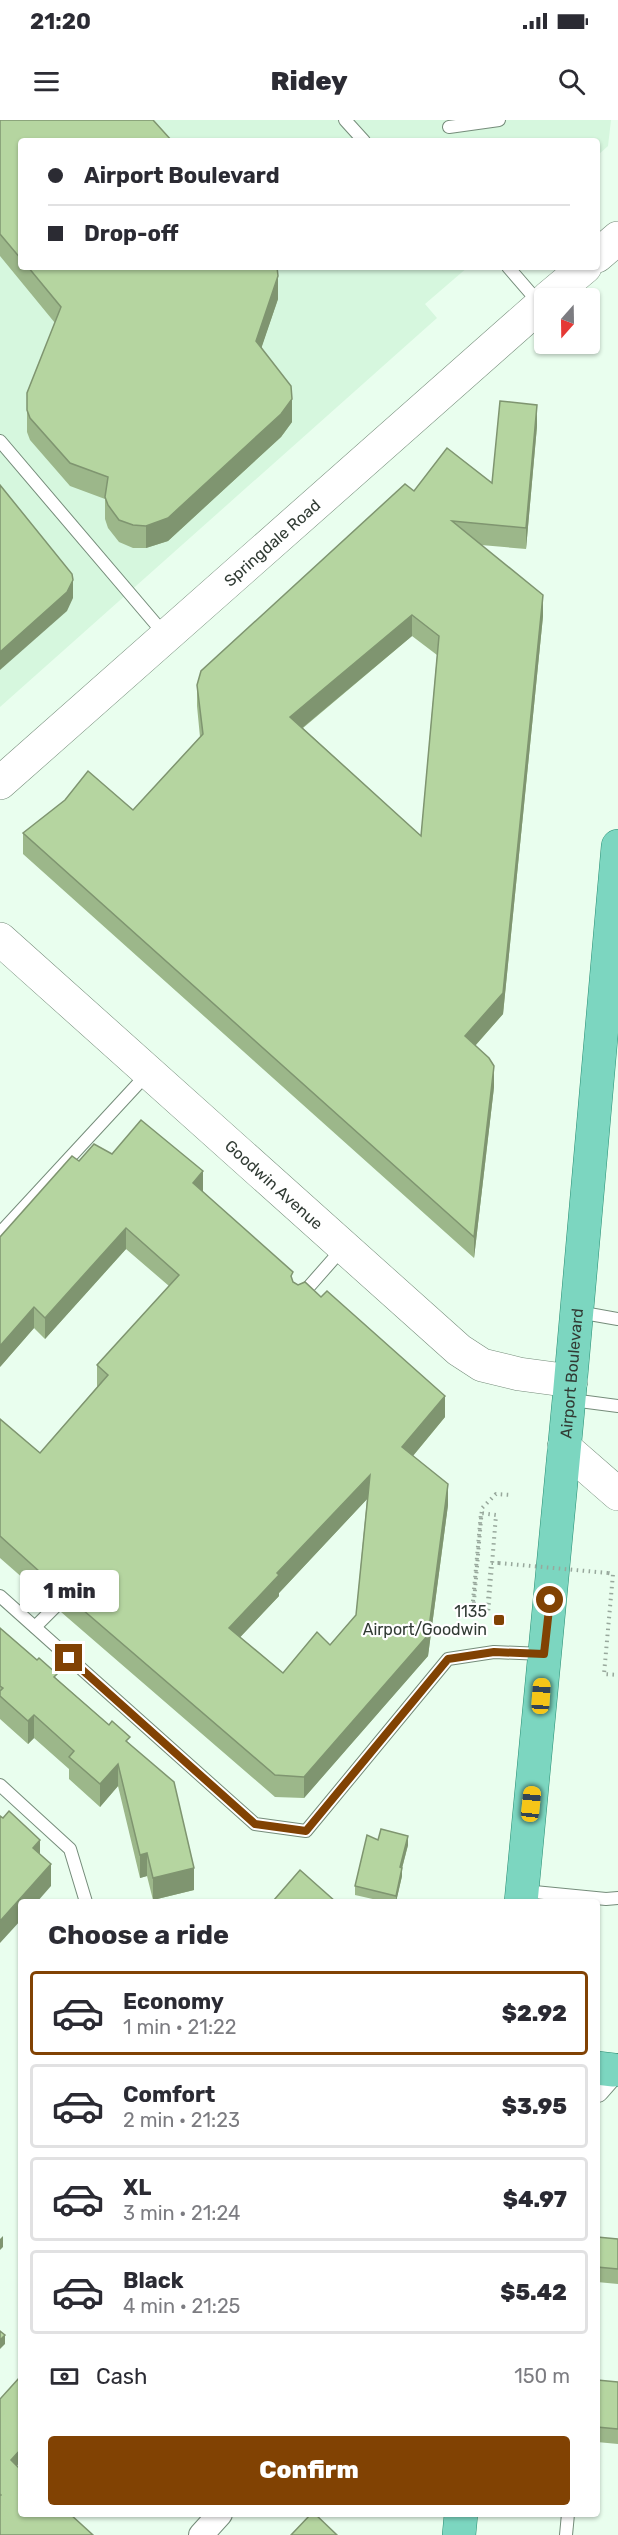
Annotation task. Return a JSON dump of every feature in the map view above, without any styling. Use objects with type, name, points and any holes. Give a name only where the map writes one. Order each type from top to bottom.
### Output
[{"type":"main road","name":"Airport Boulevard","points":[[522,1896],[577,1311],[608,1061],[618,846]]},
{"type":"main road","points":[[459,2535],[461,2517]]},
{"type":"street","points":[[600,253],[618,238]]},
{"type":"street","name":"Springdale Road","points":[[561,288],[582,270]]},
{"type":"street","name":"Springdale Road","points":[[0,783],[534,312]]},
{"type":"street","name":"Goodwin Avenue","points":[[0,939],[459,1350],[482,1365],[570,1390]]},
{"type":"street","points":[[564,1447],[618,1494]]},
{"type":"street","points":[[201,2535],[217,2517]]},
{"type":"lane","points":[[345,120],[361,138]]},
{"type":"lane","points":[[450,124],[499,120]]},
{"type":"lane","points":[[511,270],[534,292]]},
{"type":"lane","points":[[0,441],[166,637]]},
{"type":"lane","points":[[0,1233],[149,1072]]},
{"type":"lane","points":[[299,1298],[343,1247]]},
{"type":"lane","points":[[577,1311],[618,1319]]},
{"type":"lane","points":[[570,1390],[618,1406]]},
{"type":"lane","points":[[0,1596],[255,1824],[306,1831],[448,1659],[494,1652],[544,1654]]},
{"type":"lane","points":[[35,1628],[55,1607]]},
{"type":"lane","points":[[0,1785],[70,1849],[85,1899]]},
{"type":"lane","points":[[522,1896],[618,1898]]},
{"type":"lane","points":[[566,2535],[568,2517]]},
{"type":"path","points":[[511,1495],[496,1494],[482,1508],[481,1520],[480,1532],[474,1601],[472,1613],[488,1614],[491,1581],[492,1570],[493,1559],[495,1537],[496,1515],[489,1514],[481,1513],[471,1612],[479,1612],[487,1613],[491,1563],[499,1563],[613,1574],[604,1674],[618,1675]]},
{"type":"path","points":[[618,1576],[614,1576],[605,1673],[618,1675]]},
{"type":"shaded area","points":[[0,120],[611,120],[608,146],[600,153],[600,138],[18,138],[18,270],[465,270],[425,304],[437,318],[0,707]]},
{"type":"building","points":[[0,120],[153,120],[169,138],[18,138],[18,255],[0,234]]},
{"type":"building","points":[[30,270],[277,270],[278,276],[256,341],[291,386],[292,399],[281,414],[168,518],[146,526],[133,525],[119,520],[105,497],[108,477],[70,463],[30,418],[27,410],[27,393],[61,307]]},
{"type":"building","points":[[500,401],[537,405],[526,528],[452,521],[543,595],[503,993],[465,1036],[489,1058],[494,1066],[474,1237],[23,833],[65,800],[88,771],[133,810],[203,734],[197,685],[201,671],[405,484],[414,491],[447,448],[492,483]],"holes":[[[412,615],[439,636],[421,836],[290,717]]]},
{"type":"building","points":[[0,485],[72,574],[73,580],[67,592],[0,652]]},
{"type":"building","points":[[141,1120],[203,1171],[193,1183],[293,1272],[291,1276],[293,1282],[298,1285],[305,1282],[321,1297],[327,1291],[445,1396],[402,1447],[448,1484],[428,1635],[304,1777],[275,1775],[61,1591],[63,1584],[60,1579],[49,1580],[0,1536],[0,1419],[40,1453],[108,1375],[97,1365],[179,1275],[126,1228],[45,1318],[34,1307],[0,1346],[0,1237],[72,1156],[79,1161],[94,1144],[112,1154]],"holes":[[[370,1475],[356,1615],[330,1645],[317,1632],[283,1673],[229,1628],[279,1575],[277,1573]]]},
{"type":"building","points":[[0,1628],[57,1674],[54,1677],[109,1725],[112,1721],[130,1737],[126,1741],[174,1782],[194,1868],[153,1878],[147,1853],[140,1855],[118,1764],[100,1784],[69,1757],[74,1751],[34,1715],[28,1721],[0,1696],[3,1688],[0,1686]]},
{"type":"building","points":[[9,1811],[40,1840],[33,1848],[51,1864],[0,1921],[0,1816],[3,1818]]},
{"type":"building","points":[[381,1829],[408,1836],[396,1896],[355,1886],[367,1835],[378,1840]]},
{"type":"building","points":[[300,1870],[333,1899],[275,1899]]},
{"type":"building","points":[[600,2237],[618,2239],[618,2269],[600,2267]]},
{"type":"building","points":[[18,2379],[18,2452],[11,2460],[18,2467],[18,2517],[73,2517],[93,2535],[0,2535],[0,2399]]},
{"type":"building","points":[[600,2380],[618,2382],[618,2429],[600,2427]]},
{"type":"building","points":[[308,2517],[318,2517],[337,2535],[291,2535]]},
{"type":"place","name":"1135 Airport/Goodwin","points":[[499,1620]]},
{"type":"route","points":[[69,1658],[255,1824],[306,1831],[448,1659],[494,1652],[544,1654],[550,1600]]}]
